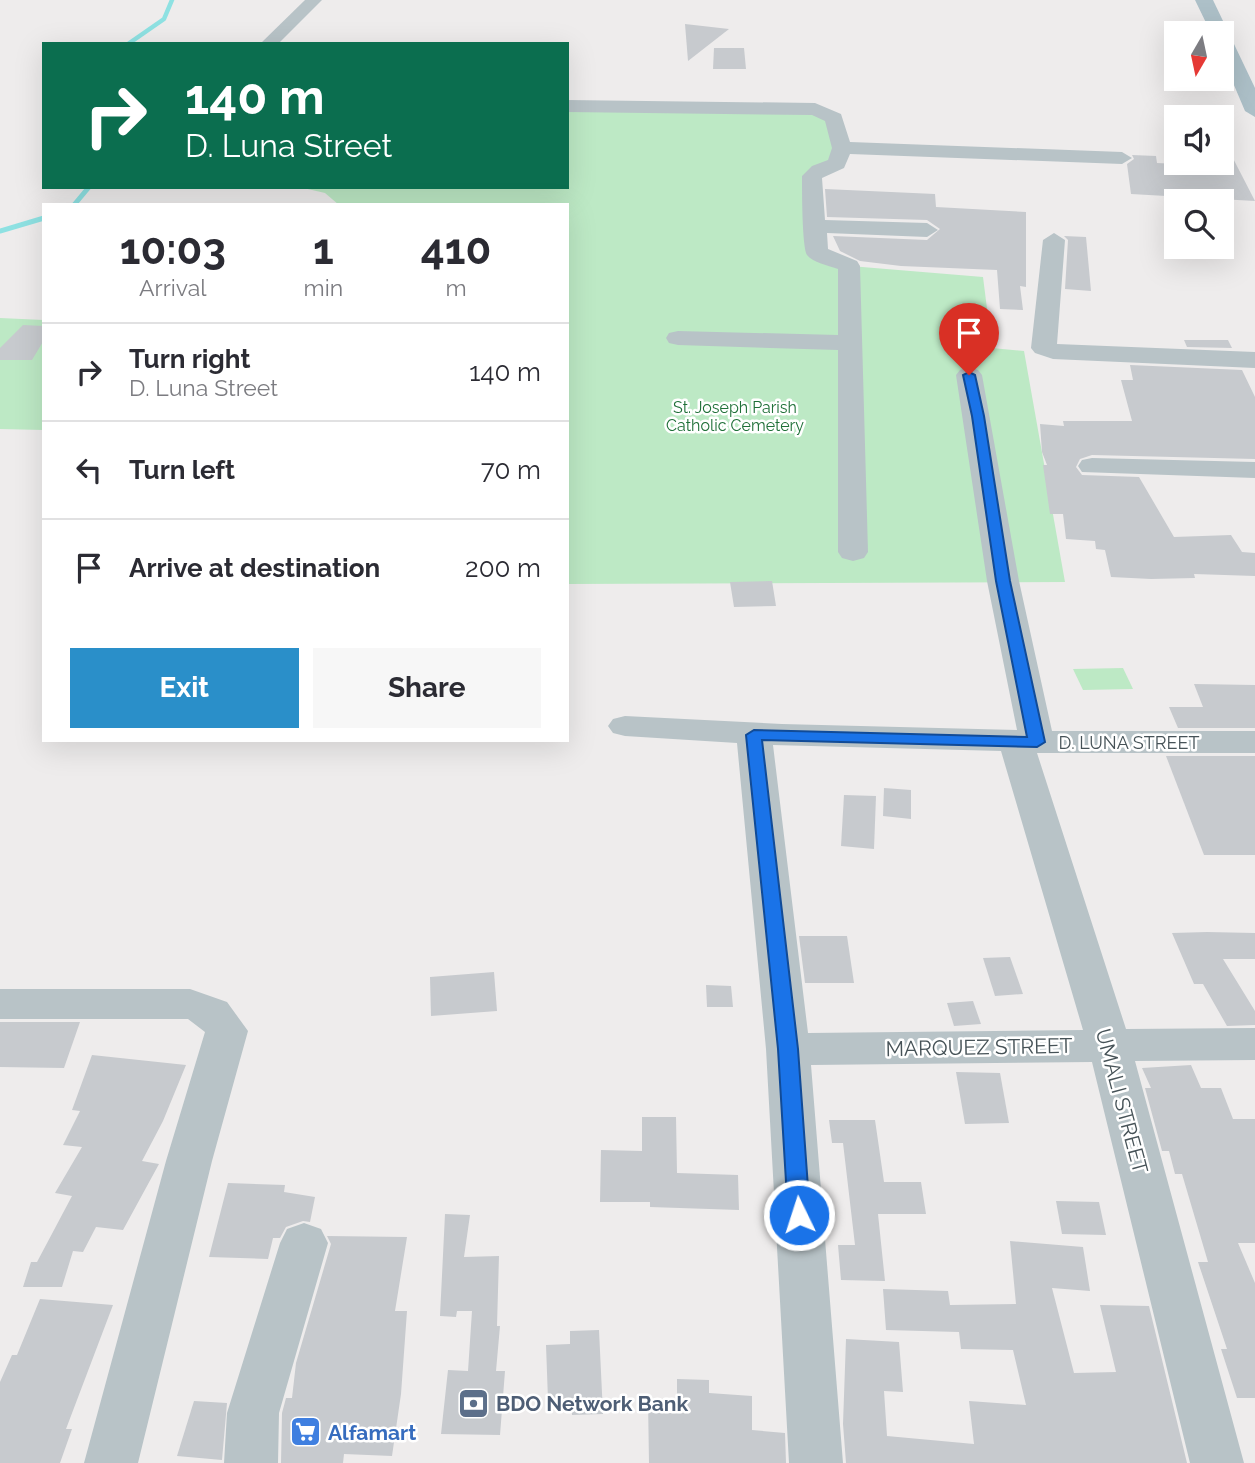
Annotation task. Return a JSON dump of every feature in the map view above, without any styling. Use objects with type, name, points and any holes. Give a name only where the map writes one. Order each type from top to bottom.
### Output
[{"type":"main road","points":[[1204,0],[1214,21]]},
{"type":"main road","points":[[1234,64],[1255,111]]},
{"type":"street","points":[[270,42],[314,0]]},
{"type":"street","points":[[569,106],[815,110],[834,118],[842,148],[837,164],[812,176],[817,253],[849,266],[853,552]]},
{"type":"street","points":[[842,148],[1122,158]]},
{"type":"street","points":[[815,226],[927,230]]},
{"type":"street","points":[[1054,240],[1044,348],[1053,351],[1255,360]]},
{"type":"street","points":[[678,338],[850,343]]},
{"type":"street","name":"UMALI STREET","points":[[969,375],[978,416],[1026,742],[1109,1045],[1217,1463]]},
{"type":"street","points":[[1092,466],[1255,470]]},
{"type":"street","name":"D. LUNA STREET","points":[[625,726],[754,735],[1026,742],[1255,742]]},
{"type":"street","points":[[754,735],[788,1049],[816,1463]]},
{"type":"street","points":[[0,1004],[190,1004],[212,1011],[221,1019],[227,1031],[189,1161],[111,1463]]},
{"type":"street","name":"MARQUEZ STREET","points":[[788,1049],[1255,1044]]},
{"type":"street","points":[[251,1463],[253,1413],[304,1243]]},
{"type":"green space","name":"St. Joseph Parish Catholic Cemetery","points":[[569,107],[802,111],[829,118],[835,162],[813,170],[813,253],[850,266],[983,277],[992,348],[1024,351],[1065,582],[569,584],[569,203],[337,203],[325,193],[308,189],[569,189]]},
{"type":"green space","points":[[0,318],[42,320],[42,430],[0,429]]},
{"type":"green space","points":[[1123,668],[1133,689],[1083,690],[1073,669]]},
{"type":"building","points":[[685,24],[729,29],[688,61]]},
{"type":"building","points":[[714,48],[744,48],[746,69],[713,69]]},
{"type":"building","points":[[1132,155],[1156,156],[1157,163],[1164,163],[1164,175],[1234,175],[1234,160],[1255,201],[1234,200],[1234,189],[1164,189],[1164,196],[1131,194],[1127,164],[1134,159]]},
{"type":"building","points":[[825,189],[935,194],[936,207],[1026,212],[1026,287],[1020,286],[1023,310],[1000,309],[997,270],[901,266],[860,261],[840,251],[833,236],[927,240],[940,229],[927,220],[827,217]]},
{"type":"building","points":[[1064,236],[1086,237],[1091,291],[1065,289],[1068,240]]},
{"type":"building","points":[[23,325],[42,326],[42,343],[32,360],[0,360],[0,348]]},
{"type":"building","points":[[1184,340],[1228,340],[1232,348],[1187,347]]},
{"type":"building","points":[[1130,365],[1242,370],[1255,397],[1255,459],[1092,455],[1080,459],[1076,467],[1082,475],[1139,477],[1174,537],[1231,535],[1242,552],[1255,553],[1255,576],[1194,574],[1195,578],[1111,577],[1105,550],[1096,549],[1095,541],[1066,539],[1063,514],[1050,514],[1043,465],[1047,465],[1042,452],[1040,424],[1064,426],[1063,421],[1132,421],[1121,380],[1133,380]]},
{"type":"building","points":[[772,581],[776,606],[734,607],[730,582]]},
{"type":"building","points":[[1194,684],[1255,685],[1255,728],[1178,728],[1169,707],[1203,707]]},
{"type":"building","points":[[1166,756],[1255,756],[1255,855],[1204,855]]},
{"type":"building","points":[[884,788],[911,790],[911,819],[883,816]]},
{"type":"building","points":[[844,795],[876,796],[874,849],[841,846]]},
{"type":"building","points":[[1172,933],[1255,933],[1255,959],[1223,959],[1255,1011],[1255,1025],[1227,1026],[1203,984],[1194,984]]},
{"type":"building","points":[[799,936],[847,936],[854,983],[805,983]]},
{"type":"building","points":[[1010,957],[1023,994],[995,996],[983,958]]},
{"type":"building","points":[[494,972],[497,1011],[431,1016],[430,977]]},
{"type":"building","points":[[706,985],[731,986],[733,1007],[707,1007]]},
{"type":"building","points":[[973,1001],[981,1024],[954,1026],[947,1003]]},
{"type":"building","points":[[0,1022],[80,1022],[64,1068],[0,1067]]},
{"type":"building","points":[[92,1055],[186,1065],[163,1121],[142,1161],[159,1164],[123,1230],[96,1227],[83,1252],[73,1251],[62,1287],[23,1287],[31,1262],[37,1262],[72,1196],[55,1193],[82,1147],[63,1145],[80,1111],[72,1110]]},
{"type":"building","points":[[1191,1065],[1201,1088],[1221,1088],[1233,1119],[1255,1119],[1255,1243],[1238,1243],[1255,1283],[1255,1398],[1237,1398],[1221,1349],[1227,1349],[1198,1262],[1208,1262],[1182,1174],[1175,1174],[1169,1151],[1162,1151],[1145,1088],[1151,1088],[1142,1068]]},
{"type":"building","points":[[956,1072],[1000,1073],[1009,1123],[965,1124]]},
{"type":"building","points":[[642,1117],[676,1117],[677,1173],[738,1175],[739,1210],[650,1207],[650,1202],[600,1202],[601,1150],[642,1151]]},
{"type":"building","points":[[829,1120],[875,1120],[884,1182],[921,1182],[926,1214],[878,1214],[885,1281],[841,1280],[838,1245],[855,1245],[843,1143],[832,1143]]},
{"type":"building","points":[[228,1183],[285,1185],[284,1192],[315,1197],[310,1222],[303,1221],[286,1227],[280,1238],[273,1238],[268,1259],[209,1257]]},
{"type":"building","points":[[1056,1201],[1099,1202],[1106,1235],[1062,1234]]},
{"type":"building","points":[[445,1214],[470,1215],[464,1257],[499,1256],[497,1326],[500,1326],[496,1371],[505,1371],[500,1435],[441,1434],[448,1370],[468,1371],[472,1311],[457,1311],[456,1317],[440,1316]]},
{"type":"building","points":[[327,1236],[407,1237],[395,1311],[407,1311],[401,1394],[392,1456],[344,1454],[343,1463],[281,1463],[282,1413],[286,1398],[292,1398],[296,1363],[331,1244]]},
{"type":"building","points":[[1010,1241],[1083,1247],[1090,1291],[1052,1288],[1074,1373],[1116,1372],[1100,1305],[1149,1306],[1187,1463],[846,1463],[843,1424],[846,1339],[899,1342],[903,1392],[884,1391],[887,1436],[974,1444],[969,1401],[1026,1405],[1013,1350],[961,1349],[959,1332],[886,1330],[883,1289],[948,1291],[950,1305],[1016,1304]]},
{"type":"building","points":[[40,1299],[113,1305],[66,1429],[72,1429],[60,1463],[0,1463],[0,1382],[12,1355],[17,1355]]},
{"type":"building","points":[[599,1330],[603,1414],[572,1415],[572,1399],[548,1400],[546,1345],[570,1344],[570,1331]]},
{"type":"building","points":[[677,1379],[709,1380],[709,1393],[752,1396],[752,1430],[785,1433],[786,1463],[649,1463],[648,1400],[677,1400]]},
{"type":"building","points":[[194,1401],[227,1403],[222,1460],[177,1456]]},
{"type":"waterway","points":[[131,42],[164,19],[172,0]]},
{"type":"waterway","points":[[76,203],[87,189]]},
{"type":"waterway","points":[[0,231],[42,219]]},
{"type":"place","name":"BDO Network Bank","points":[[473,1403]]},
{"type":"place","name":"Alfamart","points":[[305,1432]]},
{"type":"route","points":[[799,1215],[788,1049],[754,735],[1037,742],[1003,581],[978,416],[969,375]]}]
